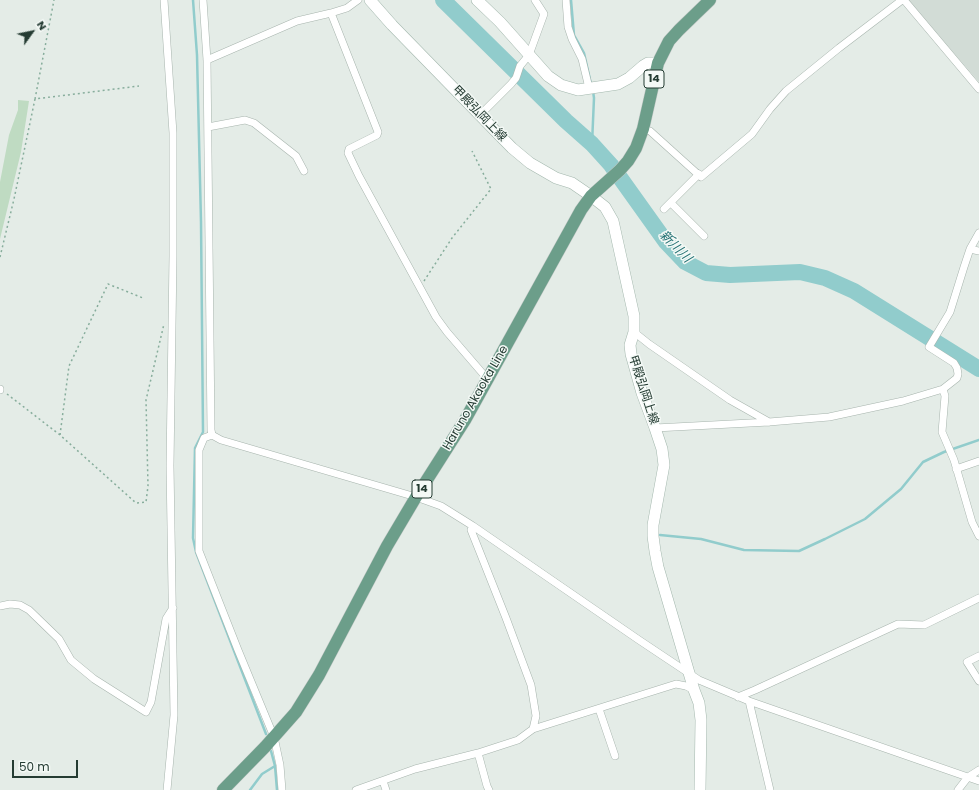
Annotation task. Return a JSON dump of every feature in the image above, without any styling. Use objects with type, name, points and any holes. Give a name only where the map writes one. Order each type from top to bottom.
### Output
[{"type":"main road","name":"甲殿弘岡上線","points":[[370,0],[392,25],[512,148],[530,163],[556,178],[572,183],[591,196],[605,207],[613,221],[634,316],[634,332],[630,345],[631,354],[642,393],[662,449],[664,465],[653,525],[653,536],[655,551],[699,703],[701,720],[700,790]]},
{"type":"main road","points":[[477,0],[500,22],[548,76],[561,85],[578,90],[618,84],[629,78],[648,63],[658,63]]},
{"type":"main road","name":"Haruno Akaoka Line","points":[[223,790],[296,712],[319,675],[387,546],[465,420],[581,210],[591,196],[628,162],[636,148],[643,129],[658,63],[669,41],[710,0]]},
{"type":"street","points":[[164,0],[173,133],[170,466],[174,715],[167,790]]},
{"type":"street","points":[[203,0],[207,60],[212,435]]},
{"type":"street","points":[[207,60],[297,21],[347,8],[358,0]]},
{"type":"street","points":[[480,115],[516,78],[520,66],[529,55],[544,14],[535,0]]},
{"type":"street","points":[[566,0],[568,27],[592,87]]},
{"type":"street","points":[[643,129],[650,131],[701,177],[752,134],[770,109],[786,91],[839,48],[903,0],[979,89]]},
{"type":"street","points":[[331,13],[378,132],[377,135],[349,149],[348,153],[436,317],[447,332],[488,379]]},
{"type":"street","points":[[208,127],[245,120],[254,123],[296,156],[304,171]]},
{"type":"street","points":[[664,209],[699,174]]},
{"type":"street","points":[[670,203],[704,236]]},
{"type":"street","points":[[655,428],[829,418],[903,401],[943,389],[957,378],[957,368],[954,363],[929,347],[929,345],[950,312],[970,249],[979,233]]},
{"type":"street","points":[[970,249],[979,251]]},
{"type":"street","points":[[634,332],[730,400],[769,422]]},
{"type":"street","points":[[943,389],[945,396],[942,432],[954,460],[972,522],[979,536]]},
{"type":"street","points":[[282,790],[280,765],[274,737],[199,551],[199,450],[204,438],[212,435],[221,440],[416,497],[441,506],[473,526],[699,680],[749,701],[979,781]]},
{"type":"street","points":[[956,469],[979,461]]},
{"type":"street","points":[[473,526],[471,530],[478,550],[506,618],[531,685],[536,716],[533,729]]},
{"type":"street","points":[[738,697],[898,624],[924,625],[979,598]]},
{"type":"street","points":[[0,606],[10,604],[20,605],[29,610],[59,639],[71,660],[94,679],[146,712],[151,702],[166,619],[173,608]]},
{"type":"street","points":[[979,656],[967,662],[979,681]]},
{"type":"street","points":[[356,790],[415,769],[478,753],[518,740],[533,729],[676,684],[686,686],[694,690]]},
{"type":"street","points":[[749,701],[770,790]]},
{"type":"street","points":[[599,709],[615,756]]},
{"type":"street","points":[[478,753],[486,786],[489,790]]},
{"type":"street","points":[[958,790],[968,777],[979,770]]},
{"type":"street","points":[[383,781],[386,790]]},
{"type":"path","points":[[0,257],[35,99],[54,0]]},
{"type":"path","points":[[35,99],[138,86]]},
{"type":"path","points":[[420,288],[452,238],[491,189],[472,151]]},
{"type":"path","points":[[60,435],[69,366],[108,284],[143,298]]},
{"type":"path","points":[[0,390],[60,435],[136,503],[146,502],[148,486],[146,400],[166,310],[172,308]]},
{"type":"shaded area","points":[[908,0],[979,0],[979,82]]},
{"type":"green space","points":[[18,100],[29,101],[21,152],[0,239],[0,182],[9,135],[18,110]]},
{"type":"waterway","points":[[193,0],[197,55],[201,222],[203,432],[195,448],[193,538],[196,552],[266,734]]},
{"type":"waterway","name":"新川川","points":[[443,0],[566,121],[592,144],[611,165],[666,242],[685,262],[706,273],[730,275],[800,272],[825,278],[854,291],[979,369]]},
{"type":"waterway","points":[[571,0],[574,35],[584,53],[591,84]]},
{"type":"waterway","points":[[592,144],[593,91]]},
{"type":"waterway","points":[[660,535],[701,539],[744,550],[799,551],[865,519],[901,489],[923,462],[944,452],[979,440]]},
{"type":"waterway","points":[[271,751],[275,766],[277,790]]},
{"type":"waterway","points":[[250,790],[262,774],[275,766]]}]
